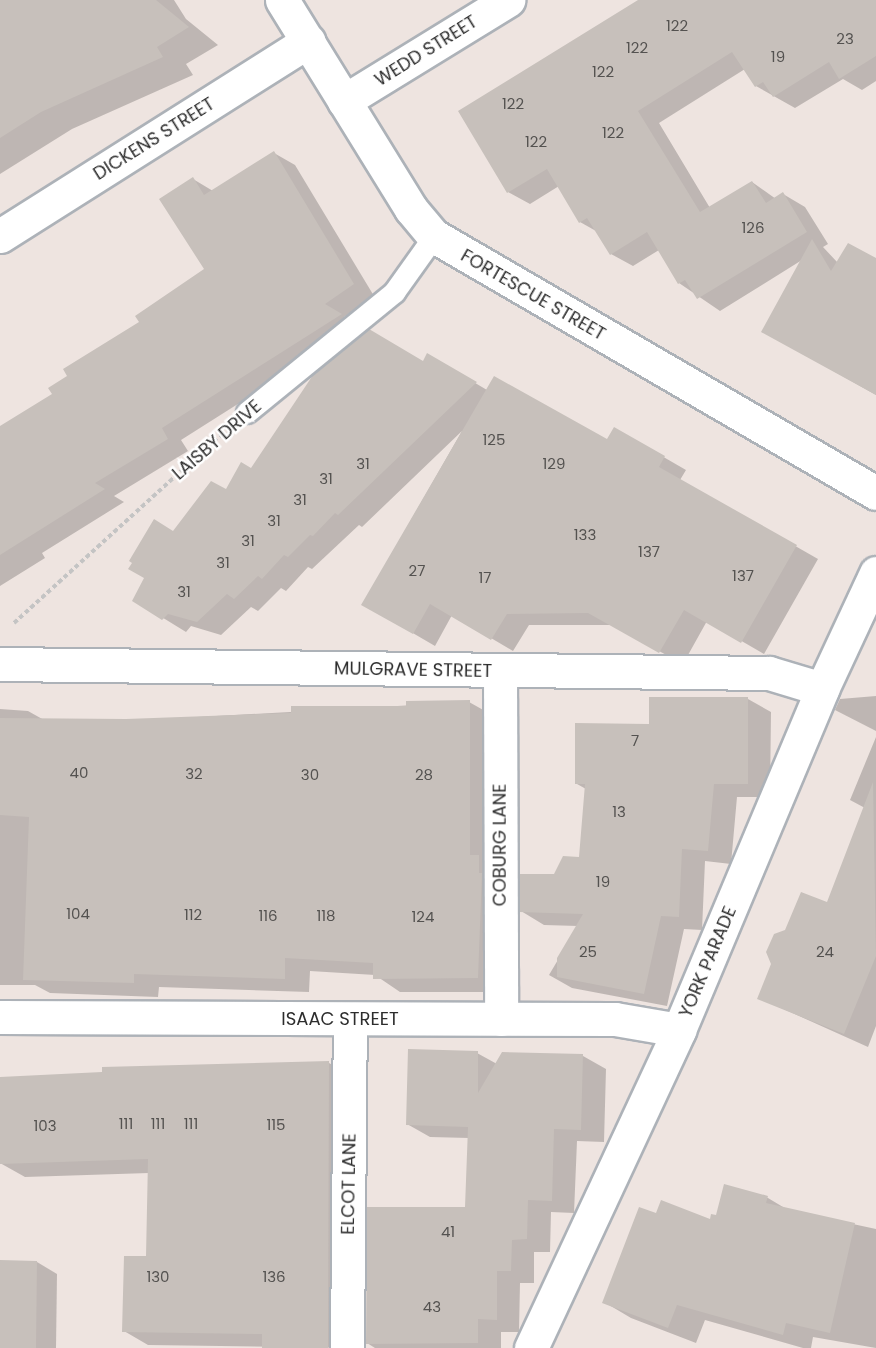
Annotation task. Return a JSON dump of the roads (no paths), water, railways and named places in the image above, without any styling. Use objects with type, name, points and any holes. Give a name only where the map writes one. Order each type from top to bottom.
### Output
[{"type":"street","name":"FORTESCUE STREET","points":[[282,0],[411,209],[434,236],[876,493]]},
{"type":"street","name":"WEDD STREET","points":[[344,101],[508,0]]},
{"type":"street","name":"DICKENS STREET","points":[[0,236],[308,41]]},
{"type":"street","name":"YORK PARADE","points":[[531,1348],[680,1030],[822,689],[876,573]]},
{"type":"street","name":"MULGRAVE STREET","points":[[0,664],[769,673],[822,689]]},
{"type":"street","name":"COBURG LANE","points":[[500,671],[501,1019]]},
{"type":"street","name":"ISAAC STREET","points":[[0,1017],[350,1020],[615,1019],[680,1030]]},
{"type":"street","name":"ELCOT LANE","points":[[347,1348],[350,1020]]},
{"type":"lane","name":"LAISBY DRIVE","points":[[247,412],[394,292],[434,236]]}]
